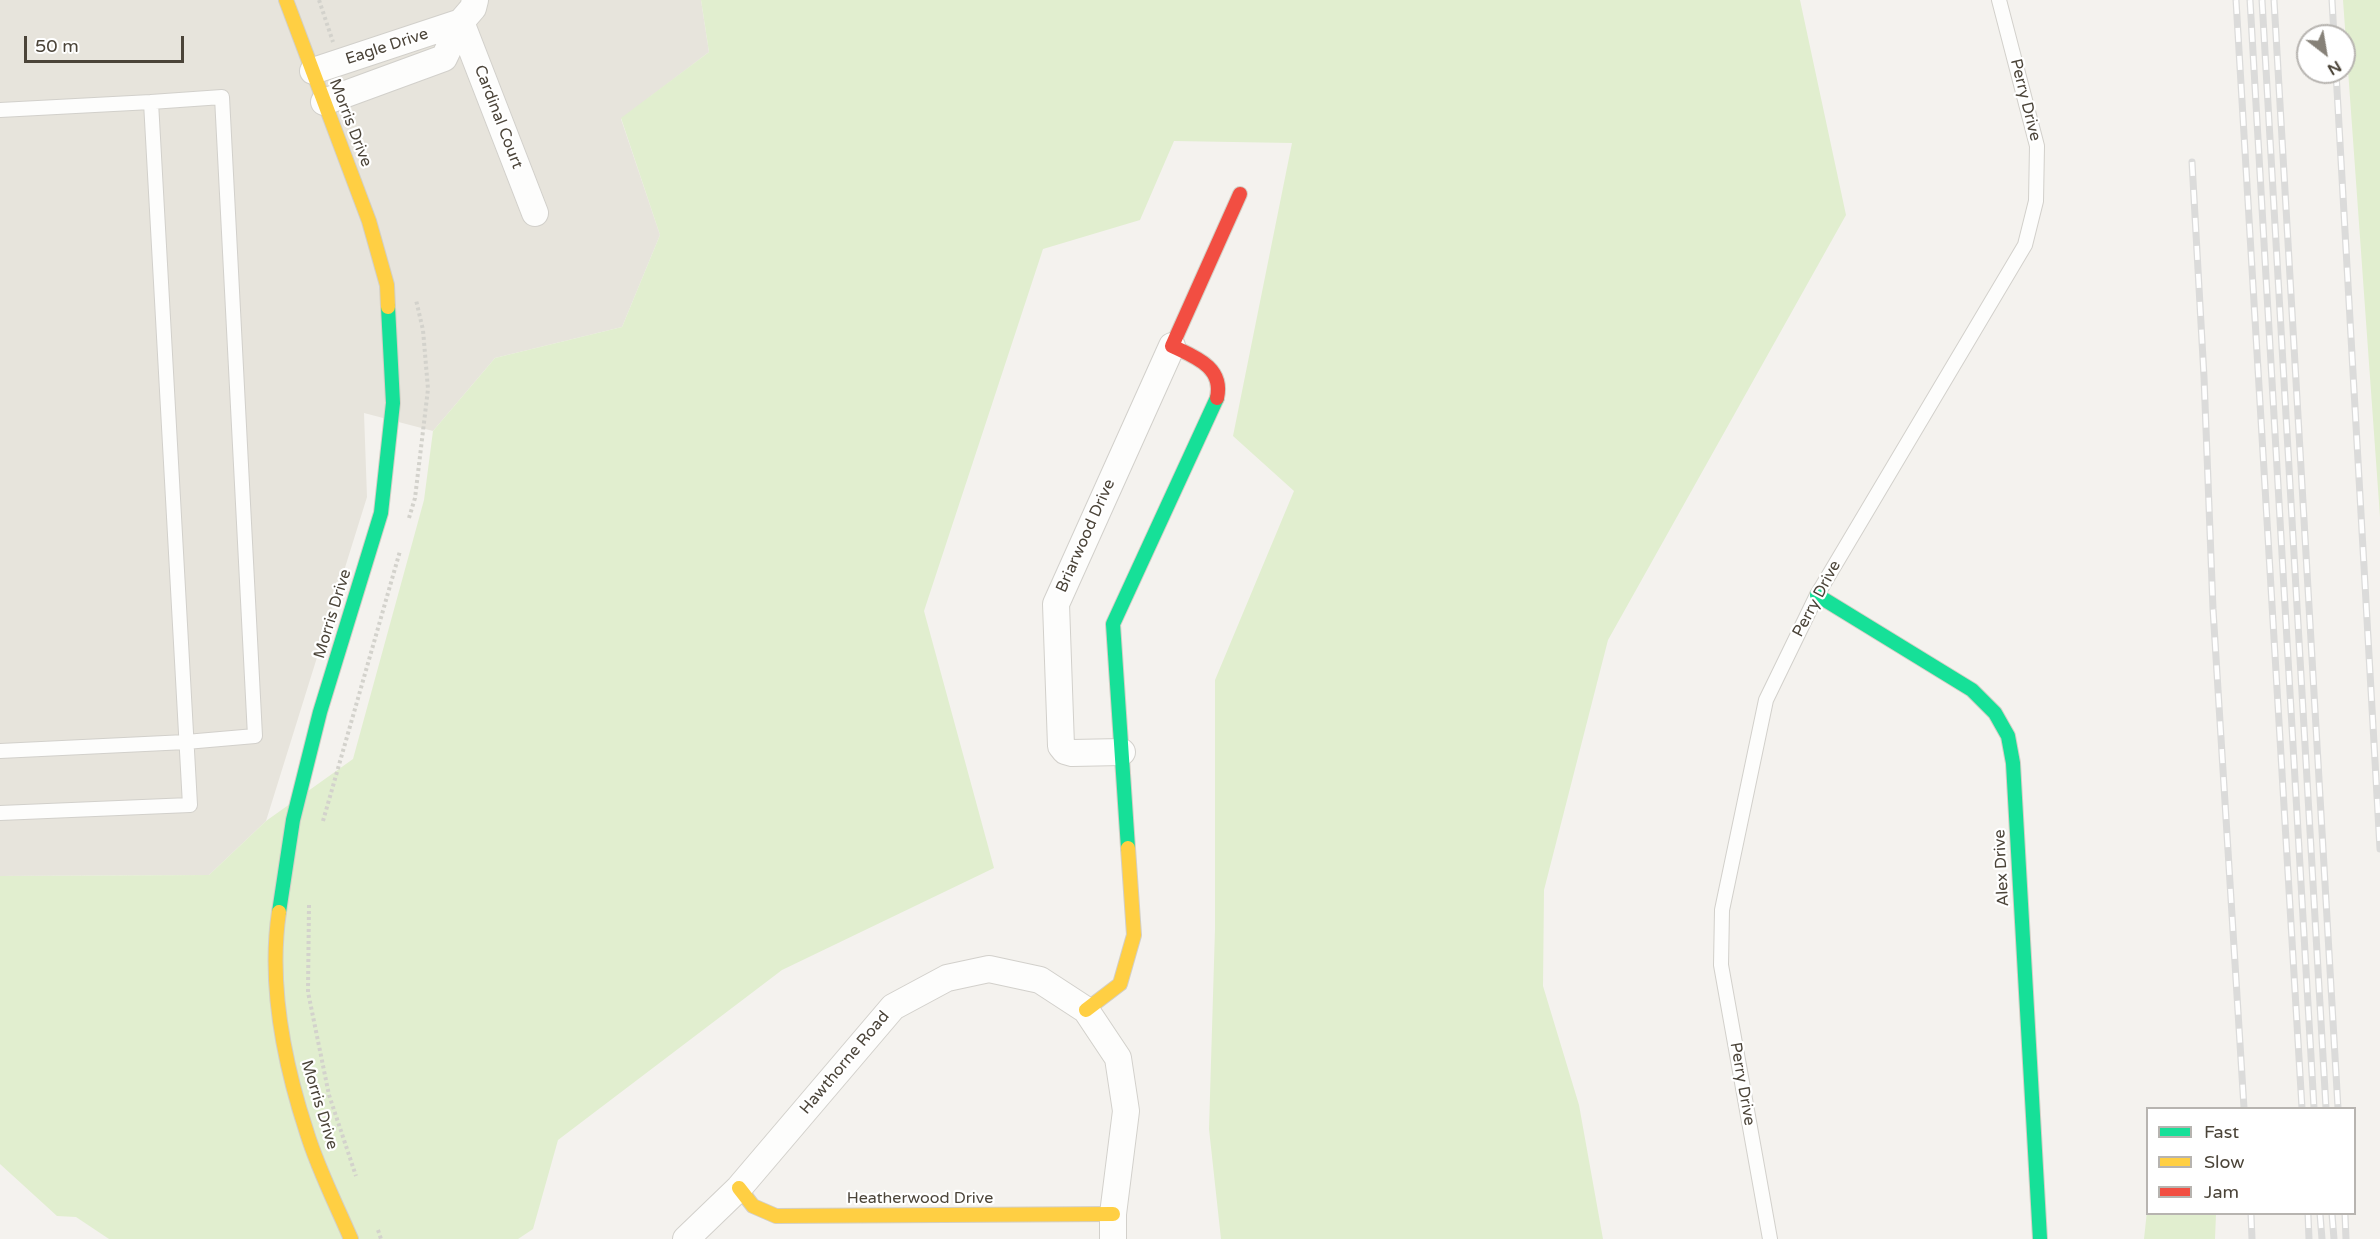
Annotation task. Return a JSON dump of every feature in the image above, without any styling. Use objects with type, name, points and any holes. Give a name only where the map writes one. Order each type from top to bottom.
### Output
[{"type":"street","name":"Morris Drive","points":[[286,0],[369,220],[387,285],[393,403],[381,513],[320,712],[292,820],[274,944],[280,1032],[307,1134],[351,1239]]},
{"type":"street","name":"Eagle Drive","points":[[324,102],[444,58],[461,22],[473,8],[475,0]]},
{"type":"street","name":"Eagle Drive","points":[[313,71],[461,22]]},
{"type":"street","name":"Cardinal Court","points":[[461,22],[535,213]]},
{"type":"street","name":"Briarwood Drive","points":[[1122,752],[1072,753],[1065,751],[1061,746],[1056,604],[1240,194]]},
{"type":"street","points":[[1086,1010],[1120,984],[1134,935],[1113,624],[1218,396],[1219,382],[1214,371],[1205,363],[1172,346]]},
{"type":"street","name":"Alex Drive","points":[[1817,595],[1972,690],[1995,713],[2008,736],[2013,763],[2040,1239]]},
{"type":"street","name":"Hawthorne Road","points":[[686,1239],[739,1188],[892,1007],[947,978],[989,969],[1040,980],[1086,1010],[1118,1058],[1126,1111],[1113,1227]]},
{"type":"street","name":"Heatherwood Drive","points":[[739,1188],[753,1206],[776,1216],[1113,1227]]},
{"type":"lane","name":"Perry Drive","points":[[1770,1239],[1721,965],[1722,910],[1766,700],[1817,595],[2025,245],[2036,201],[2037,146],[1999,0]]},
{"type":"lane","points":[[0,110],[222,97],[255,736],[186,742],[0,751]]},
{"type":"lane","points":[[0,813],[190,805],[151,102]]},
{"type":"shaded area","points":[[0,0],[701,0],[709,52],[621,119],[660,235],[622,327],[495,358],[433,431],[364,413],[367,497],[266,821],[209,875],[0,876]]},
{"type":"green space","points":[[701,0],[1800,0],[1846,215],[1608,640],[1544,890],[1543,986],[1579,1105],[1603,1239],[1221,1239],[1209,1129],[1215,929],[1215,680],[1294,491],[1233,436],[1292,143],[1174,141],[1140,220],[1043,249],[924,611],[994,868],[782,970],[558,1140],[533,1229],[518,1239],[109,1239],[76,1217],[57,1216],[0,1164],[0,876],[209,875],[266,821],[353,759],[424,500],[433,431],[495,358],[622,327],[660,235],[621,118],[709,52]]},
{"type":"green space","points":[[2343,0],[2380,0],[2380,517],[2349,84],[2356,84],[2356,24],[2345,24]]},
{"type":"green space","points":[[2147,1215],[2216,1215],[2215,1239],[2144,1239]]},
{"type":"railway","points":[[2236,0],[2302,1107]]},
{"type":"railway","points":[[2250,0],[2314,1107]]},
{"type":"railway","points":[[2262,0],[2326,1107]]},
{"type":"railway","points":[[2274,0],[2338,1107]]},
{"type":"railway","points":[[2332,0],[2333,24]]},
{"type":"railway","points":[[2337,84],[2380,849]]},
{"type":"railway","points":[[2192,162],[2204,377],[2213,609],[2244,1107]]},
{"type":"railway","points":[[2251,1215],[2252,1239]]},
{"type":"railway","points":[[2308,1215],[2309,1239]]},
{"type":"railway","points":[[2320,1215],[2322,1239]]},
{"type":"railway","points":[[2332,1215],[2334,1239]]},
{"type":"railway","points":[[2345,1215],[2346,1239]]},
{"type":"traffic: fast","points":[[279,912],[293,820],[320,712],[381,513],[393,403],[388,307]]},
{"type":"traffic: fast","points":[[1128,848],[1113,624],[1217,398]]},
{"type":"traffic: fast","points":[[1817,595],[1972,690],[1995,713],[2008,736],[2013,763],[2040,1239]]},
{"type":"traffic: slow","points":[[286,0],[369,221],[387,285],[388,307]]},
{"type":"traffic: slow","points":[[1086,1010],[1120,984],[1134,935],[1128,848]]},
{"type":"traffic: slow","points":[[279,912],[276,940],[277,996],[285,1052],[311,1146],[351,1239]]},
{"type":"traffic: slow","points":[[739,1188],[753,1206],[776,1216],[1113,1214]]},
{"type":"traffic: jam","points":[[1217,398],[1216,378],[1206,364],[1172,346],[1240,194]]}]
